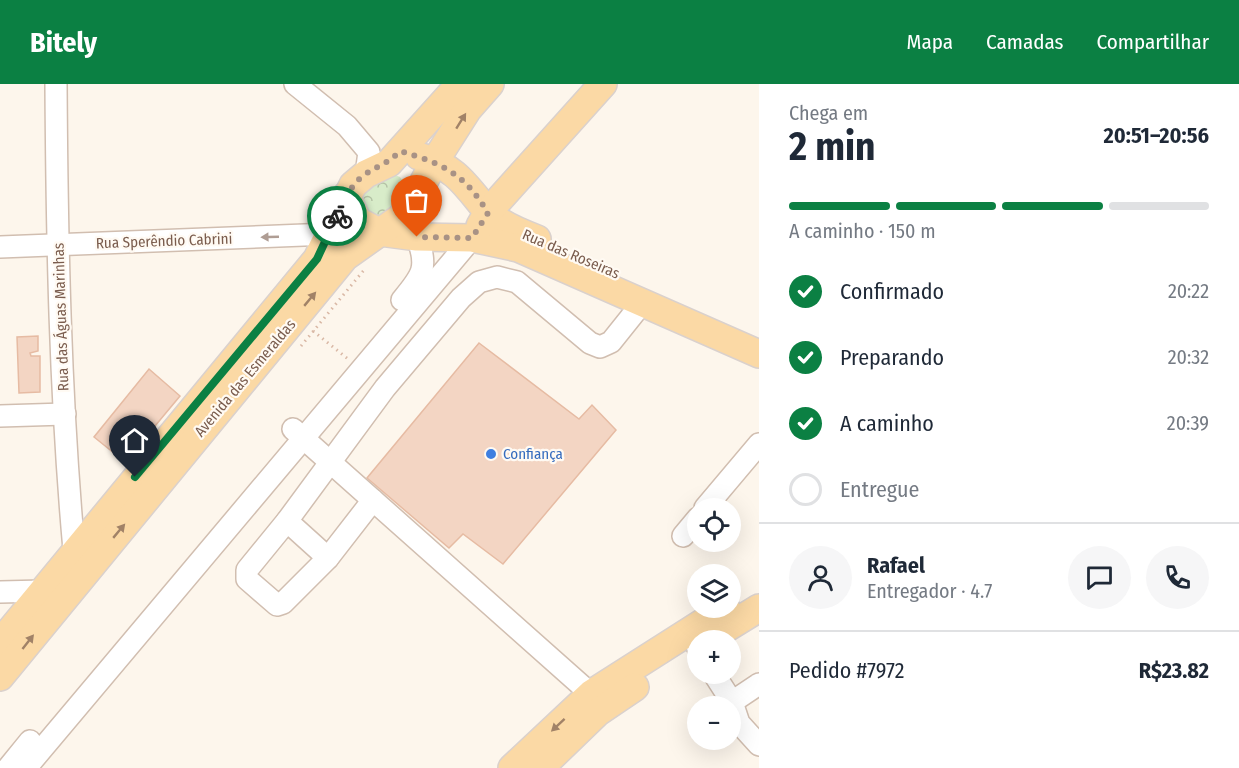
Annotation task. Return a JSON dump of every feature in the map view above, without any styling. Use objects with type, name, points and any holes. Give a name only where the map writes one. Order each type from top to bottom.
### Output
[{"type":"main road","points":[[379,232],[358,220],[346,196],[385,163],[460,84]]},
{"type":"main road","name":"Avenida das Esmeraldas","points":[[0,677],[345,257],[407,213],[435,161],[468,109],[490,84]]},
{"type":"main road","points":[[472,238],[483,204],[512,165],[582,84]]},
{"type":"main road","points":[[483,204],[603,84]]},
{"type":"main road","name":"Rua das Roseiras","points":[[385,163],[435,161],[450,169],[483,204],[522,233],[643,302],[759,335]]},
{"type":"main road","points":[[385,163],[412,179],[416,187],[415,199]]},
{"type":"main road","name":"Avenida das Esmeraldas","points":[[0,643],[74,550],[317,259],[346,196]]},
{"type":"main road","name":"Rua das Roseiras","points":[[379,232],[417,237],[472,238],[518,248],[584,268],[710,322],[759,354]]},
{"type":"main road","points":[[329,234],[357,248]]},
{"type":"main road","points":[[43,591],[70,589]]},
{"type":"main road","points":[[741,599],[759,589]]},
{"type":"main road","points":[[723,630],[759,608]]},
{"type":"main road","points":[[512,768],[591,694],[710,618]]},
{"type":"main road","points":[[540,768],[598,712],[687,653]]},
{"type":"street","name":"Rua das Águas Marinhas","points":[[56,84],[57,244],[64,414],[74,550]]},
{"type":"street","points":[[295,84],[347,126],[385,163]]},
{"type":"street","points":[[347,126],[369,152],[385,163]]},
{"type":"street","name":"Rua Sperêndio Cabrini","points":[[0,246],[329,234]]},
{"type":"street","points":[[26,768],[298,433],[350,361],[418,280],[424,266],[417,237]]},
{"type":"street","points":[[8,768],[298,433],[324,414],[472,238]]},
{"type":"street","points":[[373,500],[328,558],[283,603],[277,604],[247,579],[247,570],[287,521],[352,432],[441,322],[479,282],[497,277],[517,282],[590,343],[600,347],[611,342],[643,302]]},
{"type":"street","points":[[418,304],[441,322]]},
{"type":"street","points":[[0,416],[64,414]]},
{"type":"street","points":[[324,414],[352,432]]},
{"type":"street","points":[[298,433],[591,694]]},
{"type":"street","points":[[713,498],[759,444]]},
{"type":"street","points":[[287,521],[328,558]]},
{"type":"street","points":[[683,536],[687,531]]},
{"type":"street","points":[[0,592],[43,591]]},
{"type":"street","points":[[741,696],[759,684]]},
{"type":"street","points":[[741,725],[759,745]]},
{"type":"path","points":[[295,317],[350,361]]},
{"type":"green space","points":[[390,173],[400,177],[408,189],[393,216],[368,218],[358,193]]},
{"type":"building","points":[[38,336],[38,351],[30,353],[31,356],[40,356],[40,392],[19,393],[17,337]]},
{"type":"building","name":"Confiança","points":[[479,343],[579,419],[592,405],[616,430],[503,564],[463,534],[449,548],[367,478]]},
{"type":"building","points":[[149,369],[180,396],[125,462],[94,437]]},
{"type":"way so far","points":[[337,216],[353,185],[366,174],[389,163],[400,151],[435,161],[450,169],[478,196],[488,213],[472,238],[417,237]]},
{"type":"place","name":"Confiança","points":[[491,454]]},
{"type":"route","points":[[135,477],[317,259],[337,216]]}]
